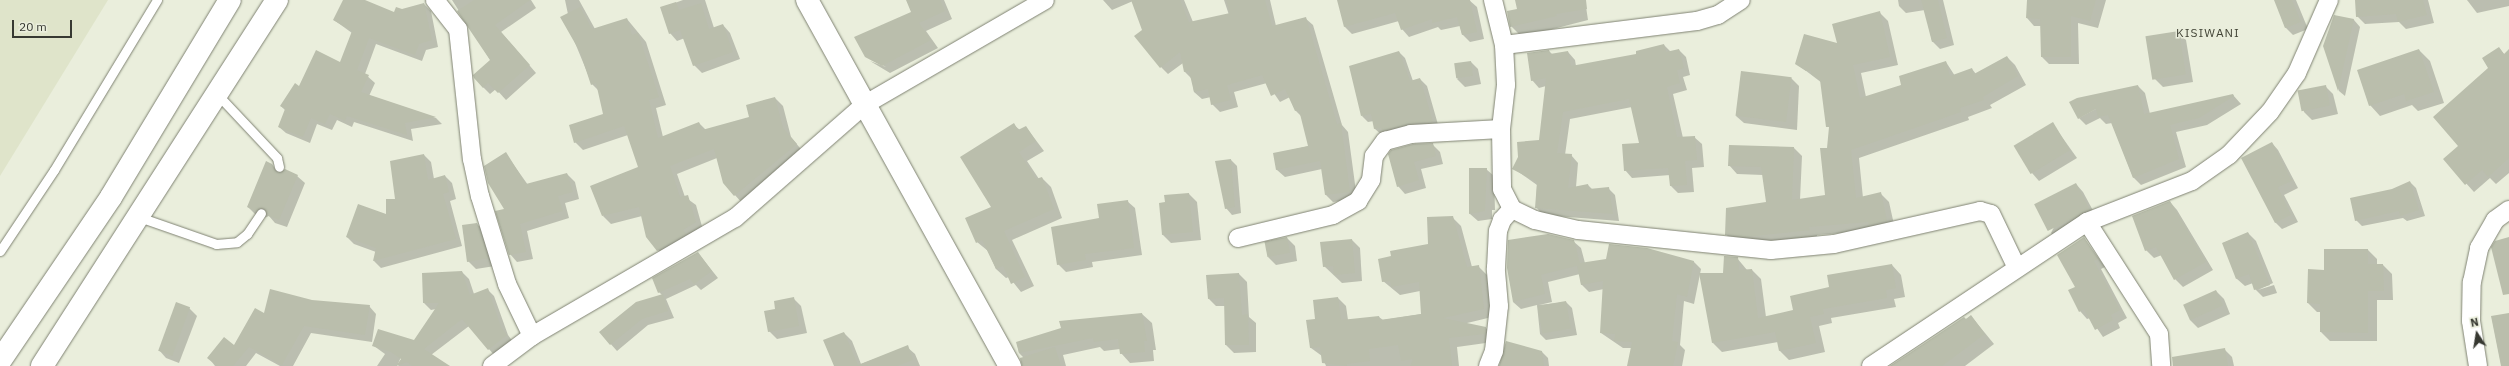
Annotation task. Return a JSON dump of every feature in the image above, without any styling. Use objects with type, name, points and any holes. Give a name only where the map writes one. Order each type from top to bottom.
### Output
[{"type":"main road","points":[[0,361],[111,197],[230,0]]},
{"type":"main road","points":[[42,366],[277,0]]},
{"type":"main road","points":[[807,0],[1010,366]]},
{"type":"street","points":[[435,0],[458,29],[472,159],[480,196],[507,284],[532,336]]},
{"type":"street","points":[[492,366],[532,336],[735,218],[864,105],[1045,0]]},
{"type":"street","points":[[1493,0],[1504,45],[1506,85],[1501,129],[1502,189],[1512,209],[1535,220],[1578,230],[1772,250],[1834,244],[1980,211],[1990,214],[2017,268]]},
{"type":"street","points":[[1504,45],[1698,20],[1718,15],[1741,0]]},
{"type":"street","points":[[1871,366],[2087,222],[2192,181],[2229,155],[2270,112],[2297,73],[2329,0]]},
{"type":"street","points":[[1238,238],[1333,215],[1358,201],[1371,180],[1374,156],[1386,141],[1410,134],[1501,129]]},
{"type":"street","points":[[1488,366],[1494,351],[1499,306],[1496,268],[1498,231],[1502,220],[1512,209]]},
{"type":"street","points":[[2478,366],[2472,321],[2472,282],[2479,248],[2495,220],[2509,210]]},
{"type":"street","points":[[2087,222],[2159,334],[2162,366]]},
{"type":"lane","points":[[0,251],[54,170],[158,0]]},
{"type":"lane","points":[[216,93],[277,158],[279,167]]},
{"type":"lane","points":[[139,217],[216,244],[237,242],[247,234],[261,213]]},
{"type":"shaded area","points":[[0,0],[108,0],[0,176]]},
{"type":"building","points":[[343,0],[365,0],[394,12],[396,7],[402,9],[424,3],[432,40],[419,44],[415,55],[369,38],[357,70],[369,75],[361,92],[436,117],[405,123],[407,135],[347,116],[345,121],[330,114],[325,124],[311,118],[303,137],[278,127],[285,109],[280,106],[295,83],[299,86],[316,50],[340,62],[352,31],[333,20]]},
{"type":"building","points":[[474,0],[530,0],[495,25],[530,65],[498,93],[488,83],[483,88],[473,75],[490,60],[457,11]]},
{"type":"building","points":[[906,0],[940,0],[945,11],[919,23],[931,40],[882,66],[865,57],[854,37],[911,12]]},
{"type":"building","points":[[1131,0],[1180,0],[1189,22],[1230,13],[1226,0],[1265,0],[1272,26],[1306,17],[1337,124],[1341,123],[1350,192],[1325,195],[1320,161],[1276,170],[1273,153],[1308,146],[1299,110],[1295,111],[1285,89],[1271,96],[1262,75],[1227,85],[1231,100],[1211,105],[1208,89],[1194,92],[1189,71],[1184,72],[1180,52],[1160,68],[1134,36],[1142,30]]},
{"type":"building","points":[[1337,0],[1470,0],[1477,32],[1462,35],[1457,17],[1432,23],[1432,19],[1401,30],[1395,13],[1344,27]]},
{"type":"building","points":[[1515,0],[1586,0],[1587,9],[1556,14],[1557,16],[1510,27],[1507,11],[1517,9]]},
{"type":"building","points":[[1921,0],[1938,0],[1947,38],[1932,42]]},
{"type":"building","points":[[2027,0],[2096,0],[2090,21],[2071,16],[2071,57],[2041,57],[2040,19],[2026,18]]},
{"type":"building","points":[[2274,0],[2292,0],[2301,22],[2285,28]]},
{"type":"building","points":[[2355,0],[2423,0],[2427,15],[2398,22],[2396,14],[2356,17]]},
{"type":"building","points":[[676,2],[679,10],[701,3],[709,29],[723,24],[733,52],[693,66],[680,30],[669,34],[660,7]]},
{"type":"building","points":[[580,7],[592,29],[627,18],[632,35],[638,33],[659,97],[649,100],[658,138],[699,122],[702,130],[749,117],[746,105],[775,97],[783,128],[797,144],[734,196],[723,183],[714,149],[670,166],[680,197],[688,195],[696,222],[683,230],[686,234],[657,251],[646,237],[639,207],[602,216],[590,186],[638,167],[624,126],[574,143],[569,125],[603,114],[596,83],[591,85],[580,52],[560,17]]},
{"type":"building","points":[[1880,11],[1890,57],[1853,65],[1860,98],[1901,85],[1899,76],[1946,61],[1950,76],[1972,68],[1974,74],[2007,56],[2018,76],[1983,97],[1984,100],[1960,108],[1961,112],[1851,150],[1856,198],[1881,192],[1887,221],[1869,225],[1868,222],[1809,227],[1810,230],[1745,237],[1725,235],[1726,208],[1766,202],[1761,167],[1728,166],[1729,145],[1794,147],[1792,200],[1825,195],[1820,148],[1827,148],[1829,127],[1826,127],[1820,80],[1811,74],[1811,71],[1806,71],[1795,64],[1804,34],[1837,43],[1832,24]]},
{"type":"building","points":[[2334,15],[2354,19],[2338,91],[2323,46]]},
{"type":"building","points":[[2179,31],[2186,74],[2152,80],[2145,36]]},
{"type":"building","points":[[1664,44],[1666,52],[1679,49],[1684,68],[1677,70],[1680,83],[1667,87],[1677,137],[1695,136],[1697,160],[1685,161],[1687,185],[1670,186],[1668,168],[1624,171],[1622,144],[1639,143],[1629,99],[1563,112],[1557,153],[1572,154],[1568,188],[1588,184],[1589,189],[1609,187],[1613,214],[1535,208],[1537,182],[1512,169],[1518,157],[1517,142],[1539,140],[1546,78],[1531,81],[1527,53],[1549,50],[1550,54],[1568,51],[1571,66],[1636,54],[1636,51]]},
{"type":"building","points":[[2499,47],[2504,54],[2509,49],[2509,158],[2488,177],[2482,170],[2465,185],[2443,159],[2458,146],[2433,117],[2488,68],[2482,58]]},
{"type":"building","points":[[2419,49],[2434,92],[2406,101],[2404,94],[2369,106],[2357,70]]},
{"type":"building","points":[[1399,51],[1410,81],[1420,78],[1433,122],[1408,124],[1382,131],[1381,128],[1374,129],[1371,114],[1361,116],[1349,66]]},
{"type":"building","points":[[1471,61],[1473,76],[1456,78],[1454,63]]},
{"type":"building","points":[[1741,71],[1792,77],[1786,122],[1736,116]]},
{"type":"building","points":[[2138,85],[2144,114],[2233,94],[2234,96],[2199,118],[2170,125],[2179,159],[2133,178],[2108,115],[2098,117],[2096,109],[2078,119],[2069,102],[2077,98]]},
{"type":"building","points":[[2326,85],[2330,106],[2302,111],[2298,91]]},
{"type":"building","points":[[2053,122],[2070,150],[2031,174],[2014,146]]},
{"type":"building","points":[[1014,123],[1018,130],[1026,126],[1036,141],[1019,152],[1036,179],[1042,177],[1054,209],[1004,231],[1025,277],[1011,284],[1003,266],[996,269],[982,240],[976,243],[965,218],[991,207],[960,157]]},
{"type":"building","points":[[2272,142],[2292,181],[2278,187],[2291,215],[2275,223],[2241,158]]},
{"type":"building","points":[[1433,143],[1436,156],[1414,162],[1419,180],[1397,187],[1388,154],[1391,150],[1413,144]]},
{"type":"building","points":[[506,152],[526,184],[567,173],[573,192],[558,196],[563,211],[520,224],[526,252],[509,255],[495,211],[504,209],[488,183],[484,166]]},
{"type":"building","points":[[424,154],[428,180],[445,175],[449,192],[443,194],[456,239],[373,261],[376,248],[346,237],[358,204],[386,214],[386,199],[395,199],[390,161]]},
{"type":"building","points":[[1231,159],[1235,207],[1225,209],[1215,161]]},
{"type":"building","points":[[266,161],[272,164],[277,173],[285,169],[298,175],[279,220],[266,215],[264,208],[255,211],[247,207]]},
{"type":"building","points":[[1469,168],[1487,168],[1485,211],[1469,214]]},
{"type":"building","points":[[2410,181],[2419,210],[2400,216],[2399,211],[2355,221],[2350,198],[2392,189]]},
{"type":"building","points":[[2076,183],[2090,210],[2048,231],[2034,204]]},
{"type":"building","points":[[1189,193],[1193,232],[1162,235],[1159,203],[1165,202],[1164,195]]},
{"type":"building","points":[[1128,200],[1134,248],[1085,254],[1086,260],[1057,265],[1051,227],[1099,218],[1097,204]]},
{"type":"building","points":[[2170,201],[2206,262],[2174,280],[2156,247],[2145,251],[2132,216]]},
{"type":"building","points":[[1453,216],[1467,267],[1479,265],[1484,309],[1443,318],[1486,327],[1485,334],[1449,338],[1452,366],[1410,366],[1413,359],[1401,361],[1398,345],[1369,349],[1370,361],[1347,364],[1347,366],[1322,363],[1320,347],[1310,348],[1306,320],[1315,319],[1313,300],[1338,297],[1341,320],[1379,316],[1380,320],[1421,314],[1419,282],[1391,287],[1390,281],[1382,282],[1378,259],[1391,256],[1390,251],[1428,244],[1427,217]]},
{"type":"building","points":[[477,223],[488,258],[467,262],[462,225]]},
{"type":"building","points":[[2248,232],[2270,285],[2254,290],[2249,274],[2236,279],[2222,243]]},
{"type":"building","points":[[1548,234],[1574,240],[1580,263],[1606,259],[1609,244],[1647,248],[1694,261],[1687,297],[1677,294],[1672,341],[1678,342],[1673,366],[1627,366],[1632,342],[1614,341],[1615,334],[1600,333],[1603,281],[1581,285],[1577,266],[1541,275],[1545,294],[1513,302],[1507,268],[1508,240]]},
{"type":"building","points":[[1287,237],[1290,253],[1267,257],[1264,241]]},
{"type":"building","points":[[2084,237],[2098,259],[2094,261],[2120,310],[2111,315],[2113,320],[2095,330],[2084,309],[2079,312],[2068,290],[2075,287],[2057,255]]},
{"type":"building","points":[[2509,237],[2509,294],[2503,295],[2491,247],[2495,241]]},
{"type":"building","points":[[1352,239],[1355,273],[1334,275],[1333,266],[1323,267],[1320,242]]},
{"type":"building","points":[[2324,249],[2368,249],[2368,264],[2383,264],[2384,291],[2368,291],[2368,333],[2320,332],[2320,304],[2307,303],[2308,269],[2324,270]]},
{"type":"building","points":[[698,252],[712,271],[694,284],[690,279],[658,293],[652,278]]},
{"type":"building","points":[[1724,256],[1738,257],[1739,270],[1752,269],[1758,318],[1793,310],[1790,296],[1829,287],[1827,275],[1892,264],[1896,288],[1886,290],[1887,298],[1823,309],[1824,314],[1810,317],[1816,343],[1779,351],[1775,332],[1712,343],[1699,273],[1723,273]]},
{"type":"building","points":[[462,271],[470,295],[488,288],[501,327],[507,335],[488,350],[462,319],[424,349],[450,366],[412,366],[407,362],[396,366],[401,359],[391,352],[372,346],[378,329],[414,340],[439,303],[423,303],[422,273]]},
{"type":"building","points":[[1239,273],[1242,315],[1248,314],[1249,345],[1225,345],[1224,298],[1208,299],[1206,275]]},
{"type":"building","points":[[270,289],[312,300],[370,305],[365,335],[304,326],[282,365],[249,347],[233,366],[217,366],[207,358],[224,337],[234,345],[255,308],[264,313]]},
{"type":"building","points":[[2216,290],[2223,306],[2190,320],[2183,305]]},
{"type":"building","points":[[663,294],[668,311],[642,319],[610,345],[599,332],[636,302]]},
{"type":"building","points":[[794,297],[799,326],[768,332],[764,311],[775,309],[774,301]]},
{"type":"building","points":[[1566,301],[1571,329],[1542,334],[1537,306]]},
{"type":"building","points":[[176,302],[190,307],[172,356],[158,351]]},
{"type":"building","points":[[1142,313],[1147,341],[1144,341],[1145,352],[1120,354],[1118,339],[1094,342],[1093,338],[1019,353],[1016,342],[1061,328],[1059,321]]},
{"type":"building","points":[[2509,313],[2509,366],[2501,366],[2491,316]]},
{"type":"building","points":[[1971,315],[1985,334],[1942,366],[1890,366],[1964,317],[1966,319]]},
{"type":"building","points":[[844,332],[858,365],[908,345],[913,360],[897,366],[834,366],[823,340]]},
{"type":"building","points":[[1506,341],[1542,351],[1544,366],[1499,366]]},
{"type":"building","points":[[1055,347],[1061,366],[1022,366],[1020,358]]},
{"type":"building","points":[[2225,348],[2228,366],[2173,366],[2172,357]]},
{"type":"district","name":"KISIWANI","points":[[2208,33]]}]
